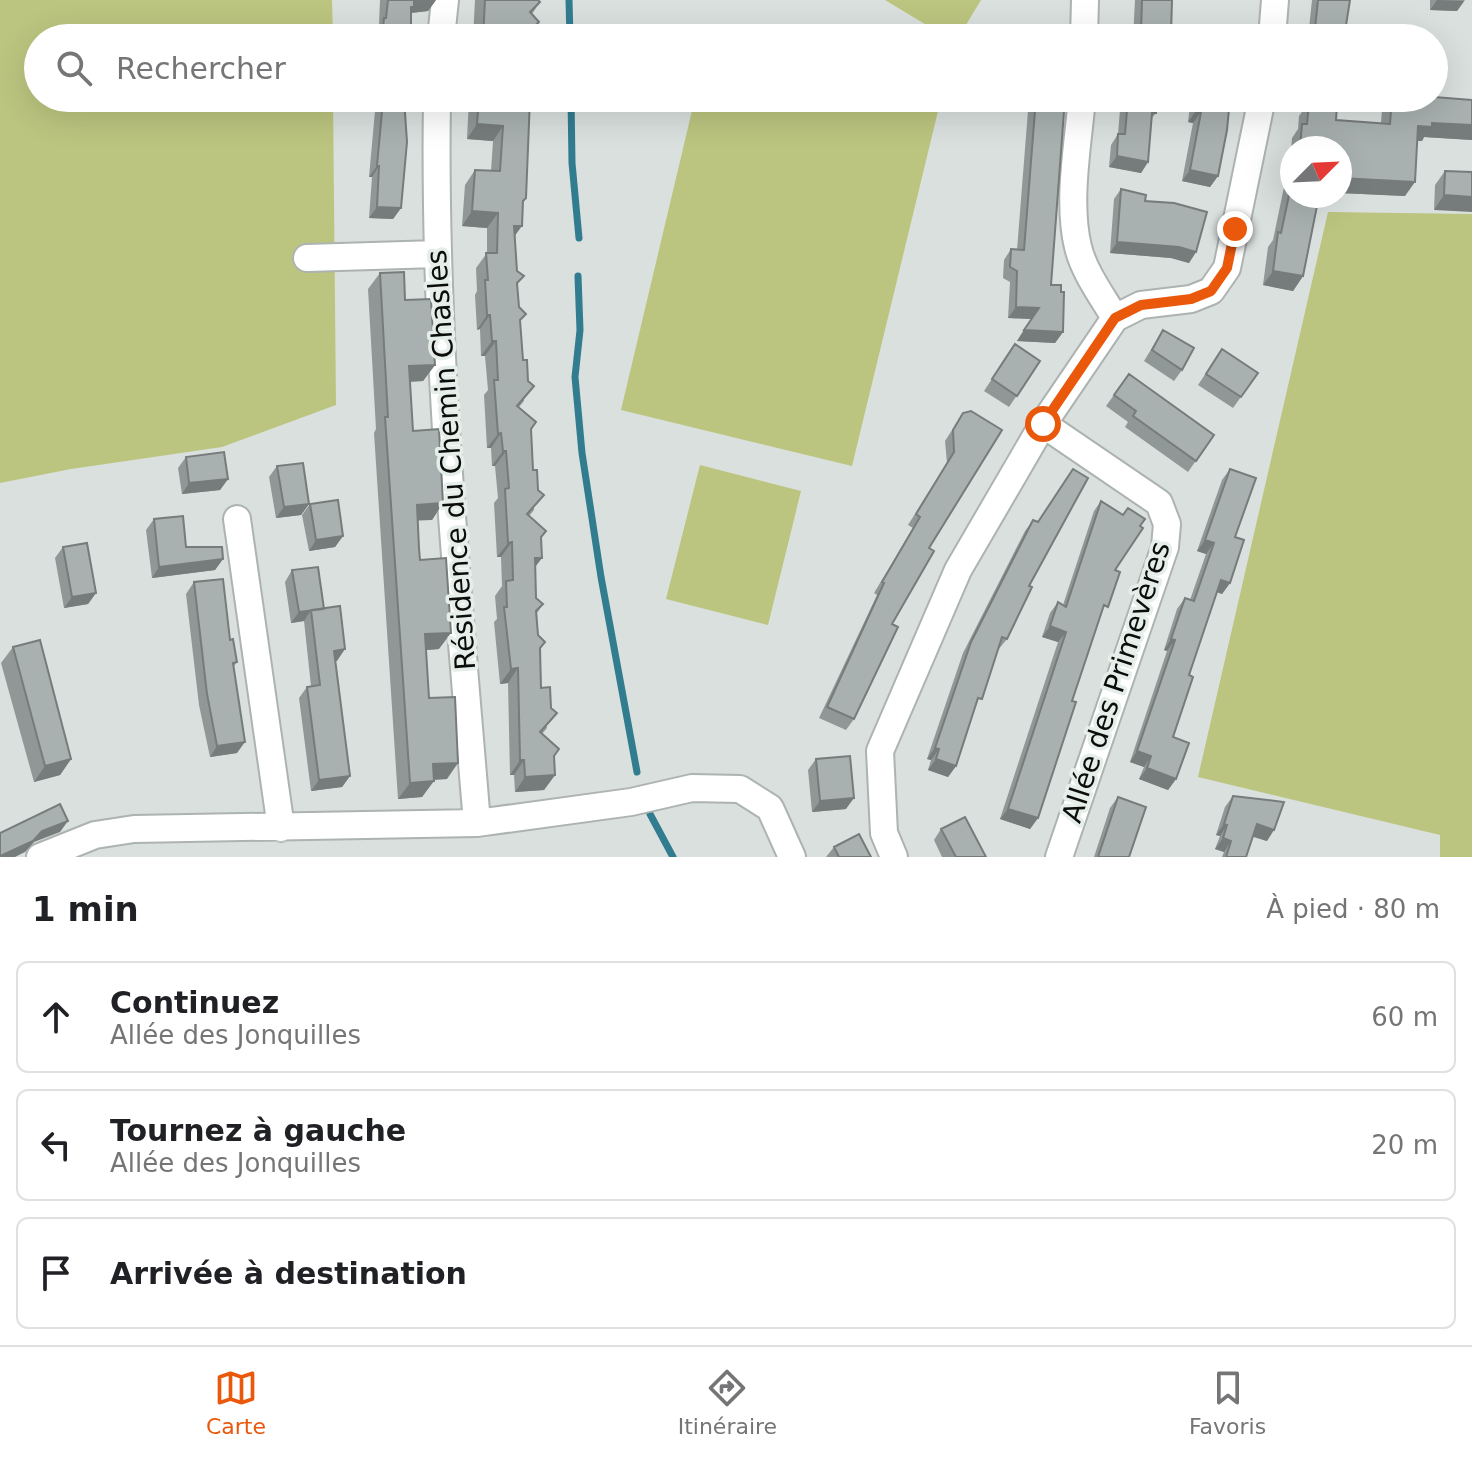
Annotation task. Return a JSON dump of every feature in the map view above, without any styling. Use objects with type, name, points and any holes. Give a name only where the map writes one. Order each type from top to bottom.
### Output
[{"type":"street","points":[[442,24],[445,0]]},
{"type":"street","points":[[1084,24],[1085,0]]},
{"type":"street","points":[[1273,24],[1275,0]]},
{"type":"street","name":"Résidence du Chemin Chasles","points":[[437,112],[437,254],[443,403],[477,823]]},
{"type":"street","points":[[1081,112],[1073,218],[1078,249],[1089,275],[1115,318]]},
{"type":"street","points":[[894,857],[884,833],[880,751],[958,570],[1043,424],[1115,318],[1141,305],[1191,299],[1211,291],[1227,268],[1259,112]]},
{"type":"street","points":[[307,258],[437,254]]},
{"type":"street","name":"Allée des Primevères","points":[[1043,424],[1159,503],[1167,524],[1165,547],[1059,857]]},
{"type":"street","points":[[237,519],[281,828]]},
{"type":"street","points":[[40,857],[95,835],[134,829],[477,823],[631,802],[692,788],[740,789],[770,808],[792,857]]},
{"type":"green space","points":[[0,0],[332,0],[333,24],[24,24],[24,112],[333,112],[336,405],[222,447],[71,469],[0,483]]},
{"type":"green space","points":[[885,0],[981,0],[966,24],[925,24]]},
{"type":"green space","points":[[692,112],[938,112],[852,466],[621,410]]},
{"type":"green space","points":[[1328,212],[1472,214],[1472,857],[1440,857],[1440,835],[1198,777]]},
{"type":"green space","points":[[700,465],[801,491],[768,625],[666,599]]},
{"type":"building","points":[[388,0],[435,0],[414,2],[411,24],[383,24]]},
{"type":"building","points":[[485,0],[540,2],[530,12],[539,22],[537,24],[484,24]]},
{"type":"building","points":[[1142,0],[1172,0],[1171,24],[1141,24]]},
{"type":"building","points":[[1318,0],[1350,0],[1346,24],[1315,24]]},
{"type":"building","points":[[1448,98],[1472,100],[1472,125],[1432,123],[1432,127],[1418,126],[1415,182],[1352,179],[1352,136],[1301,136],[1302,124],[1307,124],[1308,112],[1337,112],[1336,120],[1390,124],[1391,112],[1448,112]]},
{"type":"building","points":[[382,112],[405,112],[407,142],[401,208],[377,207]]},
{"type":"building","points":[[478,112],[529,112],[526,198],[523,201],[522,226],[514,226],[517,271],[524,276],[517,283],[519,307],[526,314],[520,320],[523,360],[527,360],[528,381],[534,386],[517,406],[536,422],[531,429],[533,470],[537,470],[538,490],[544,495],[527,514],[546,531],[541,537],[542,558],[535,558],[536,598],[543,604],[536,611],[538,635],[545,642],[540,648],[541,688],[550,687],[551,708],[557,713],[540,732],[559,749],[554,756],[555,775],[525,777],[524,760],[520,760],[518,668],[511,669],[504,607],[507,607],[506,581],[513,580],[505,489],[509,488],[506,451],[503,451],[501,433],[498,434],[494,380],[498,380],[496,341],[492,341],[490,315],[487,315],[485,280],[488,280],[486,253],[497,253],[498,213],[472,211],[475,170],[500,171],[503,126],[477,124]]},
{"type":"building","points":[[1035,112],[1064,112],[1051,285],[1061,285],[1061,292],[1064,292],[1063,332],[1024,330],[1039,308],[1016,307],[1017,271],[1010,267],[1011,249],[1024,250]]},
{"type":"building","points":[[1127,112],[1156,112],[1152,113],[1148,162],[1117,156],[1118,134],[1125,134]]},
{"type":"building","points":[[1201,112],[1229,112],[1218,176],[1190,170]]},
{"type":"building","points":[[1445,171],[1472,172],[1472,197],[1444,195]]},
{"type":"building","points":[[1121,189],[1146,195],[1145,201],[1174,203],[1207,212],[1196,252],[1179,247],[1117,242]]},
{"type":"building","points":[[1286,208],[1317,208],[1303,276],[1273,271],[1278,232],[1281,233]]},
{"type":"building","points":[[404,272],[405,300],[431,299],[435,365],[409,366],[413,431],[439,429],[443,503],[417,505],[419,548],[420,560],[446,558],[451,633],[425,634],[429,698],[455,697],[458,763],[433,764],[434,781],[410,783],[385,417],[388,417],[380,273]]},
{"type":"building","points":[[1163,330],[1194,348],[1182,370],[1152,350]]},
{"type":"building","points":[[1015,344],[1040,361],[1017,396],[992,379]]},
{"type":"building","points":[[1222,349],[1258,373],[1241,397],[1206,374]]},
{"type":"building","points":[[1129,374],[1214,435],[1196,461],[1133,416],[1136,411],[1114,395]]},
{"type":"building","points":[[971,411],[1002,430],[929,548],[934,551],[892,624],[898,627],[854,719],[827,707],[882,582],[920,517],[916,514],[954,452],[953,430],[963,413]]},
{"type":"building","points":[[224,452],[228,479],[189,483],[186,457]]},
{"type":"building","points":[[303,463],[309,504],[284,507],[277,466]]},
{"type":"building","points":[[1073,469],[1088,478],[1029,586],[1032,587],[1007,639],[1002,637],[956,766],[936,759],[939,749],[935,748],[971,642],[1033,520],[1038,522]]},
{"type":"building","points":[[1230,469],[1256,478],[1235,537],[1244,540],[1230,583],[1221,580],[1189,675],[1193,677],[1173,737],[1189,743],[1176,779],[1147,768],[1151,756],[1137,751],[1175,640],[1171,639],[1185,598],[1194,601],[1214,543],[1205,540]]},
{"type":"building","points":[[338,500],[343,536],[316,540],[310,504]]},
{"type":"building","points":[[1101,501],[1123,515],[1128,508],[1145,519],[1140,526],[1143,528],[1115,570],[1120,572],[1108,607],[1104,605],[1072,701],[1076,702],[1038,818],[1008,809],[1066,632],[1050,626],[1058,602],[1066,607]]},
{"type":"building","points":[[183,516],[186,547],[222,547],[223,559],[159,567],[154,519]]},
{"type":"building","points":[[87,543],[96,593],[72,597],[63,547]]},
{"type":"building","points":[[318,567],[324,609],[299,612],[292,570]]},
{"type":"building","points":[[223,579],[230,640],[233,639],[237,662],[233,663],[245,742],[217,746],[207,694],[194,582]]},
{"type":"building","points":[[340,606],[345,649],[334,651],[350,776],[319,780],[307,687],[320,685],[311,610]]},
{"type":"building","points":[[40,640],[71,759],[45,766],[13,647]]},
{"type":"building","points":[[850,756],[854,798],[820,801],[816,759]]},
{"type":"building","points":[[1233,796],[1284,802],[1274,830],[1257,824],[1246,857],[1226,857],[1231,841],[1223,838],[1227,825],[1224,824]]},
{"type":"building","points":[[1118,797],[1146,807],[1129,857],[1098,857]]},
{"type":"building","points":[[60,804],[68,821],[42,831],[33,841],[0,856],[0,833]]},
{"type":"building","points":[[965,817],[986,857],[956,857],[941,829]]},
{"type":"building","points":[[859,834],[871,857],[839,857],[834,847]]},
{"type":"waterway","points":[[569,0],[570,24]]},
{"type":"waterway","points":[[571,112],[579,238]]},
{"type":"waterway","points":[[578,276],[580,330],[575,377],[582,453],[637,772]]},
{"type":"waterway","points":[[650,814],[673,857]]},
{"type":"route","points":[[1043,424],[1115,318],[1141,305],[1191,299],[1211,291],[1227,268],[1235,229]]}]
